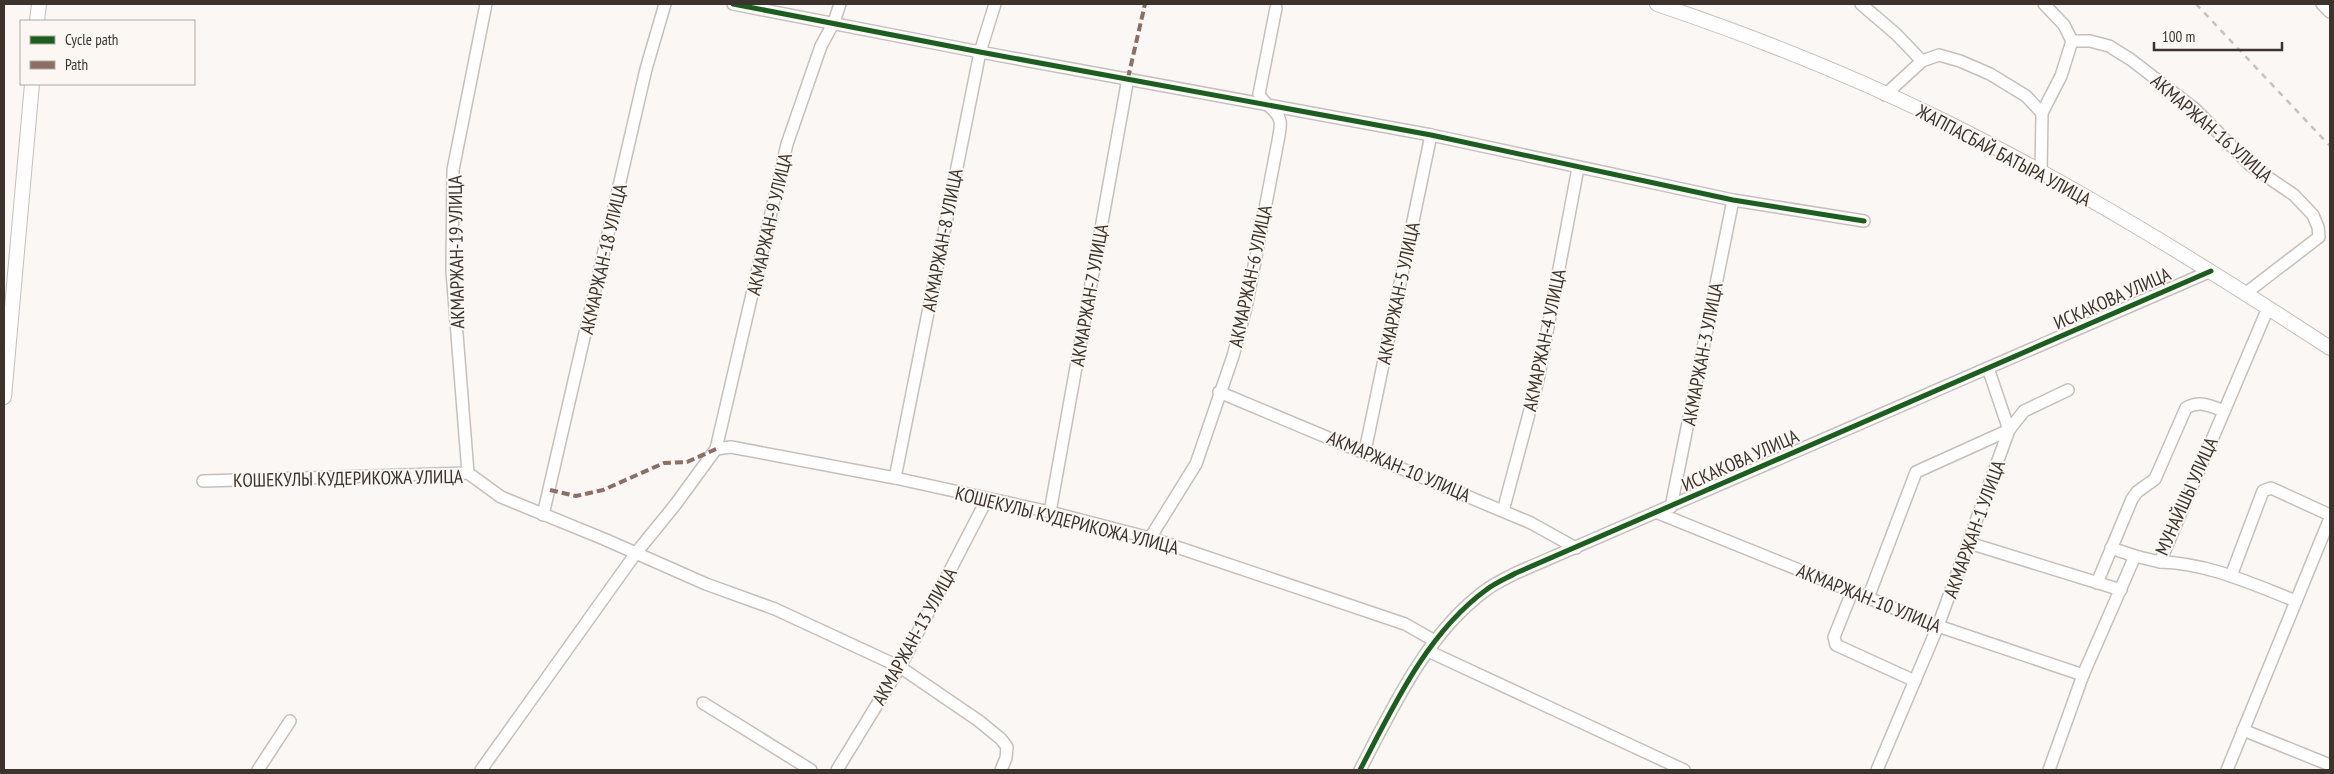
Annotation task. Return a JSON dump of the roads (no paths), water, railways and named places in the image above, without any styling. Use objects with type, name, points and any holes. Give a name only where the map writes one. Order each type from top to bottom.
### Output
[{"type":"main road","points":[[38,20],[39,4]]},
{"type":"main road","name":"ЖАППАСБАЙ БАТЫРА УЛИЦА","points":[[1657,4],[1802,57],[1946,122],[2041,173],[2212,271],[2330,348]]},
{"type":"main road","points":[[4,398],[32,85]]},
{"type":"street","name":"АКМАРЖАН-19 УЛИЦА","points":[[468,473],[452,270],[453,170],[486,4]]},
{"type":"street","name":"АКМАРЖАН-18 УЛИЦА","points":[[543,515],[646,69],[665,4]]},
{"type":"street","points":[[732,4],[1431,135],[1733,200],[1864,221]]},
{"type":"street","name":"АКМАРЖАН-9 УЛИЦА","points":[[716,449],[787,144],[821,46],[834,22],[840,4]]},
{"type":"street","name":"АКМАРЖАН-8 УЛИЦА","points":[[895,478],[980,52],[996,4]]},
{"type":"street","points":[[1861,4],[1896,34],[1922,61]]},
{"type":"street","points":[[2041,173],[2042,113],[2061,76],[2072,41],[2064,25],[2044,4]]},
{"type":"street","points":[[2322,4],[2330,12]]},
{"type":"street","points":[[1263,103],[1258,94],[1276,8]]},
{"type":"street","name":"АКМАРЖАН-16 УЛИЦА","points":[[2072,41],[2090,41],[2109,46],[2130,58],[2195,109],[2250,165],[2294,195],[2313,215],[2318,227],[2319,237],[2246,293]]},
{"type":"street","points":[[1885,95],[1922,61],[1939,55],[1960,61],[1990,74],[2026,96],[2042,113]]},
{"type":"street","name":"АКМАРЖАН-7 УЛИЦА","points":[[1050,512],[1128,78]]},
{"type":"street","name":"АКМАРЖАН-6 УЛИЦА","points":[[1150,538],[1196,464],[1219,392],[1233,356],[1246,308],[1278,141],[1280,121],[1276,111],[1263,103]]},
{"type":"street","name":"АКМАРЖАН-5 УЛИЦА","points":[[1365,452],[1431,135]]},
{"type":"street","name":"АКМАРЖАН-4 УЛИЦА","points":[[1503,511],[1538,380],[1578,168]]},
{"type":"street","name":"АКМАРЖАН-3 УЛИЦА","points":[[1671,507],[1733,200]]},
{"type":"street","name":"ИСКАКОВА УЛИЦА","points":[[1360,770],[1387,717],[1435,640],[1467,606],[1487,589],[1516,573],[2212,271]]},
{"type":"street","name":"МУНАЙШЫ УЛИЦА","points":[[2049,770],[2083,675],[2135,556],[2160,562],[2268,308]]},
{"type":"street","points":[[1988,368],[2009,430]]},
{"type":"street","points":[[1868,598],[1916,472],[2009,430],[2024,412],[2068,390]]},
{"type":"street","name":"АКМАРЖАН-10 УЛИЦА","points":[[1219,392],[1503,511],[1556,535],[1576,548]]},
{"type":"street","points":[[2097,583],[2132,499],[2137,492],[2155,479],[2186,408],[2193,404],[2201,403],[2224,411]]},
{"type":"street","name":"АКМАРЖАН-1 УЛИЦА","points":[[1876,770],[1938,626],[2009,430]]},
{"type":"street","name":"КОШЕКУЛЫ КУДЕРИКОЖА УЛИЦА","points":[[716,449],[731,448],[895,478],[1050,512],[1150,538],[1405,624],[1435,640]]},
{"type":"street","points":[[481,770],[636,553],[676,505],[716,449]]},
{"type":"street","name":"КОШЕКУЛЫ КУДЕРИКОЖА УЛИЦА","points":[[203,481],[468,473],[501,497],[706,584],[775,608],[900,667],[1001,739],[1007,747],[1006,758],[1000,770]]},
{"type":"street","points":[[2227,770],[2330,516],[2271,488],[2266,488],[2263,491],[2231,576]]},
{"type":"street","name":"АКМАРЖАН-13 УЛИЦА","points":[[837,770],[900,667],[987,499]]},
{"type":"street","name":"АКМАРЖАН-10 УЛИЦА","points":[[1658,512],[1938,626],[2083,675]]},
{"type":"street","points":[[1969,543],[2121,590]]},
{"type":"street","points":[[2111,548],[2135,556]]},
{"type":"street","points":[[2160,562],[2190,564],[2231,576],[2296,600]]},
{"type":"street","points":[[1852,592],[1834,638],[1836,645],[1915,681]]},
{"type":"street","points":[[1428,651],[1684,770]]},
{"type":"street","points":[[703,703],[811,770]]},
{"type":"street","points":[[258,770],[290,721]]},
{"type":"street","points":[[2243,730],[2330,765]]},
{"type":"railway","points":[[2196,4],[2330,146]]}]
